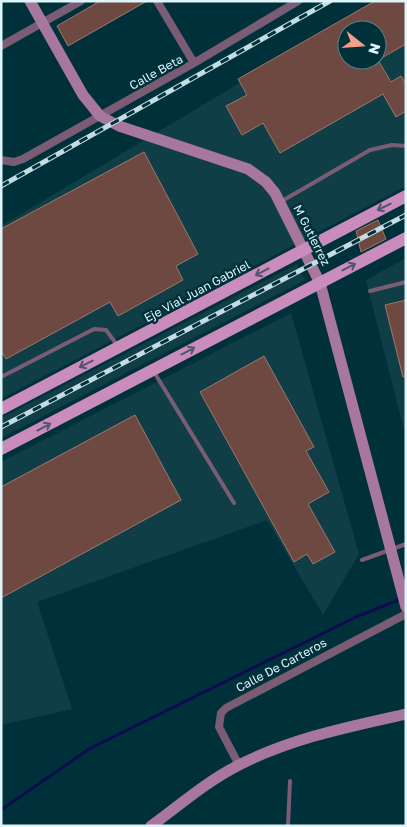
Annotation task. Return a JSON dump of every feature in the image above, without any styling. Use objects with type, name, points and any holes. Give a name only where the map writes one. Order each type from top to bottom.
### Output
[{"type":"main road","name":"Eje Vial Juan Gabriel","points":[[1,409],[406,196]]},
{"type":"main road","points":[[1,449],[406,238]]},
{"type":"street","name":"M Gutierrez","points":[[30,1],[83,95],[100,116],[119,126],[248,169],[266,182],[280,202],[320,282],[406,607]]},
{"type":"street","points":[[1,46],[81,1]]},
{"type":"street","points":[[156,1],[194,63]]},
{"type":"street","name":"Calle Beta","points":[[1,160],[14,162],[23,159],[194,63],[284,5],[298,1]]},
{"type":"street","name":"Calle De Carteros","points":[[239,765],[219,727],[219,717],[226,708],[406,614]]},
{"type":"street","points":[[151,826],[213,780],[239,765],[310,736],[406,714]]},
{"type":"lane","points":[[280,202],[370,150],[392,145],[406,146]]},
{"type":"lane","points":[[370,291],[406,282]]},
{"type":"lane","points":[[1,377],[94,329],[106,330],[118,347]]},
{"type":"lane","points":[[153,370],[234,503]]},
{"type":"lane","points":[[362,560],[406,544]]},
{"type":"lane","points":[[288,826],[290,781]]},
{"type":"shaded area","points":[[376,1],[406,1],[406,186],[1,399],[1,226],[337,24],[337,70],[387,70],[387,20],[344,20]]},
{"type":"shaded area","points":[[406,258],[406,438],[366,280]]},
{"type":"shaded area","points":[[297,264],[305,280],[1,438],[1,418]]},
{"type":"shaded area","points":[[291,313],[359,554],[323,615],[267,520],[37,602],[72,709],[1,725],[1,462]]},
{"type":"building","points":[[100,1],[147,1],[68,46],[57,26]]},
{"type":"building","points":[[375,1],[406,1],[406,44],[387,55],[387,20],[342,20]]},
{"type":"building","points":[[337,23],[337,70],[384,70],[391,82],[401,76],[406,84],[406,111],[396,117],[383,94],[280,153],[263,123],[242,135],[226,106],[247,95],[238,79]]},
{"type":"building","points":[[144,152],[198,254],[176,266],[183,280],[118,316],[110,302],[6,359],[1,351],[1,229]]},
{"type":"building","points":[[378,220],[386,239],[361,252],[356,231]]},
{"type":"building","points":[[406,300],[406,377],[403,377],[385,305]]},
{"type":"building","points":[[264,356],[314,447],[306,451],[329,492],[308,504],[335,552],[313,564],[307,554],[294,562],[200,392]]},
{"type":"building","points":[[135,415],[181,500],[1,598],[1,487]]},
{"type":"waterway","points":[[1,810],[89,749],[356,617],[401,599]]},
{"type":"railway","points":[[1,186],[330,1]]},
{"type":"railway","points":[[1,427],[406,215]]}]
